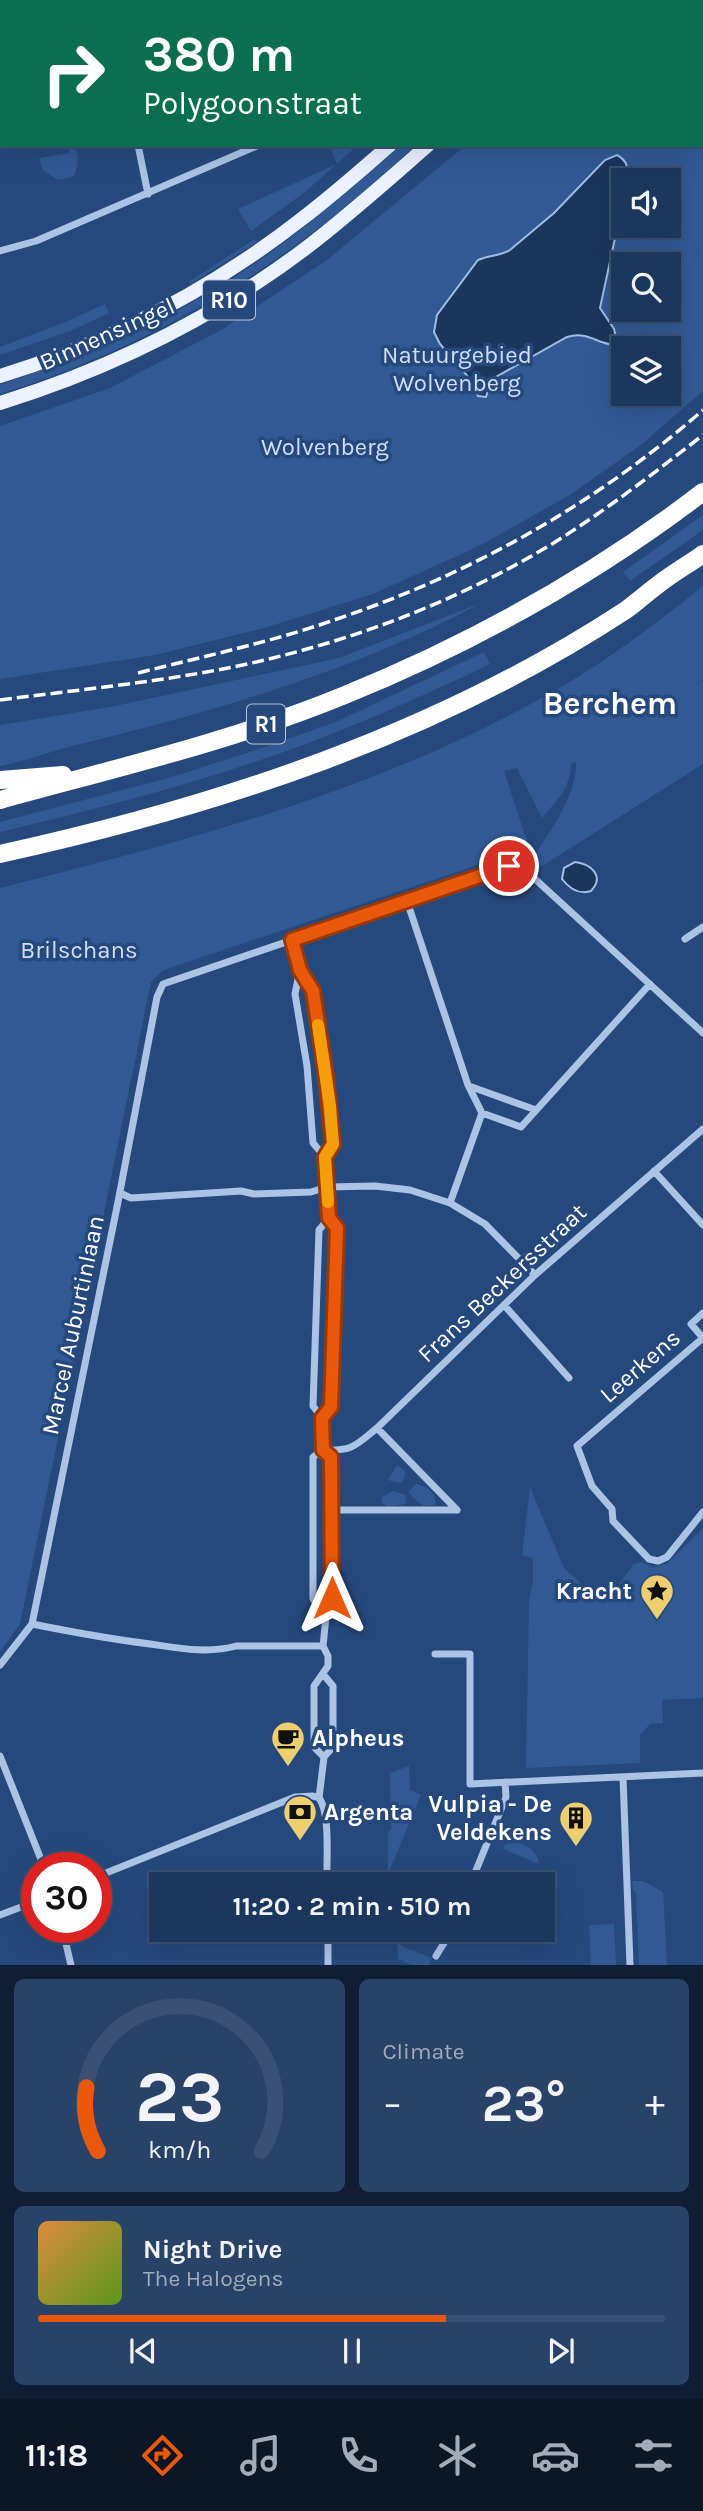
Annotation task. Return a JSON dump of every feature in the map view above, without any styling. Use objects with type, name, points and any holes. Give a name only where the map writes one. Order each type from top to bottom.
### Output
[{"type":"highway","name":"R1","points":[[0,800],[192,748],[344,695],[484,631],[558,590],[620,552],[703,492]]},
{"type":"highway","name":"R1","points":[[0,854],[111,829],[224,796],[324,761],[393,733],[474,696],[546,657],[627,609],[703,554]]},
{"type":"highway","points":[[0,780],[105,771]]},
{"type":"main road","name":"Binnensingel","points":[[0,376],[105,337],[209,282],[291,227],[388,147]]},
{"type":"main road","name":"Binnensingel","points":[[0,403],[83,374],[159,339],[227,301],[306,248],[426,147]]},
{"type":"street","points":[[138,147],[148,194]]},
{"type":"street","points":[[0,251],[36,241],[254,147]]},
{"type":"street","points":[[322,1418],[331,1407],[336,1285],[337,1228],[329,1218],[325,1157],[333,1144],[313,991],[300,970],[292,940],[509,866],[523,868],[703,1033]]},
{"type":"street","points":[[407,901],[468,1086],[482,1113],[521,1127],[650,984]]},
{"type":"street","points":[[685,939],[703,927]]},
{"type":"street","name":"Marcel Auburtinlaan","points":[[0,1665],[32,1624],[120,1192],[156,998],[163,984],[292,940]]},
{"type":"street","points":[[300,970],[295,994],[307,1066],[313,1143],[325,1157]]},
{"type":"street","points":[[468,1086],[536,1110]]},
{"type":"street","points":[[450,1203],[482,1113]]},
{"type":"street","name":"Frans Beckersstraat","points":[[323,1450],[341,1451],[353,1448],[377,1428],[535,1275],[703,1129]]},
{"type":"street","points":[[654,1171],[703,1225]]},
{"type":"street","points":[[120,1192],[131,1198],[241,1191],[254,1194],[311,1192],[327,1187],[375,1186],[410,1190],[450,1203],[485,1224],[535,1275]]},
{"type":"street","points":[[323,1609],[332,1598],[331,1457],[323,1450],[322,1418],[313,1406],[319,1230],[329,1218]]},
{"type":"street","points":[[504,1305],[569,1378]]},
{"type":"street","name":"Leerkens","points":[[703,1313],[691,1324],[703,1338],[577,1446],[592,1486],[612,1509],[613,1521],[645,1557],[655,1561],[667,1557],[703,1512]]},
{"type":"street","points":[[331,1510],[457,1510],[377,1428]]},
{"type":"street","points":[[323,1450],[313,1457],[313,1599],[323,1609],[326,1617],[323,1646],[328,1656],[328,1666],[314,1686],[314,1747],[324,1757]]},
{"type":"street","points":[[32,1624],[106,1639],[187,1649],[323,1646]]},
{"type":"street","points":[[435,1654],[470,1654],[470,1784],[703,1773]]},
{"type":"street","points":[[319,1798],[324,1757],[333,1747],[333,1686],[323,1674]]},
{"type":"street","points":[[0,1756],[38,1852]]},
{"type":"street","points":[[623,1777],[630,1965]]},
{"type":"street","points":[[475,1872],[506,1797],[505,1782]]},
{"type":"street","points":[[112,1871],[295,1797],[313,1796],[323,1803],[326,1819],[327,1872]]},
{"type":"street","points":[[0,1915],[21,1906]]},
{"type":"street","points":[[328,1942],[328,1965]]},
{"type":"street","points":[[436,1956],[445,1942]]},
{"type":"street","points":[[66,1943],[71,1965]]},
{"type":"green space","points":[[69,147],[74,147],[78,156],[74,176],[58,180],[43,170],[39,158],[70,153]]},
{"type":"green space","points":[[330,147],[356,147],[337,164]]},
{"type":"green space","points":[[399,147],[414,147],[302,241],[221,295],[135,341],[0,394],[0,385],[134,332],[199,299],[260,260],[350,190]]},
{"type":"green space","name":"Natuurgebied Wolvenberg","points":[[464,147],[703,147],[703,391],[642,444],[570,495],[479,546],[373,594],[264,628],[155,655],[0,679],[0,426],[110,388],[223,329],[327,260]]},
{"type":"green space","points":[[336,164],[305,192],[251,231],[238,209]]},
{"type":"green space","points":[[255,239],[257,242],[190,284],[189,282]]},
{"type":"green space","points":[[105,304],[109,313],[70,331],[0,355],[0,347]]},
{"type":"green space","points":[[703,515],[703,530],[630,581],[623,572]]},
{"type":"green space","name":"Brilschans","points":[[703,586],[703,679],[693,687],[703,680],[703,764],[539,868],[531,861],[567,801],[576,762],[571,763],[562,793],[542,818],[517,768],[504,771],[529,848],[187,962],[162,971],[151,982],[20,1624],[0,1652],[0,888],[215,830],[354,784],[423,756],[556,690],[631,641]]},
{"type":"green space","points":[[481,603],[384,649],[283,687],[180,718],[0,766],[0,725],[115,706],[339,658]]},
{"type":"green space","points":[[484,652],[490,664],[440,688],[312,741],[180,786],[0,832],[0,822],[172,777],[336,722]]},
{"type":"green space","points":[[397,1465],[405,1471],[401,1483],[388,1480]]},
{"type":"green space","points":[[416,1484],[430,1491],[435,1505],[424,1506],[413,1498],[409,1491]]},
{"type":"green space","points":[[530,1487],[564,1568],[604,1604],[634,1564],[641,1562],[653,1567],[668,1563],[703,1528],[703,1698],[662,1700],[663,1723],[650,1724],[640,1735],[640,1763],[526,1768],[529,1602],[533,1558],[522,1555]]},
{"type":"green space","points":[[393,1491],[406,1495],[405,1504],[389,1507],[382,1503],[382,1497]]},
{"type":"green space","points":[[409,1766],[410,1790],[421,1795],[388,1872],[388,1832],[391,1829],[390,1773]]},
{"type":"green space","points":[[508,1838],[532,1850],[539,1864],[503,1849]]},
{"type":"green space","points":[[632,1881],[643,1881],[663,1892],[667,1965],[639,1965],[636,1893]]},
{"type":"green space","points":[[614,1924],[616,1965],[591,1965],[589,1925]]},
{"type":"green space","points":[[397,1942],[401,1942],[401,1946],[432,1958],[429,1965],[412,1965],[398,1959]]},
{"type":"shaded area","points":[[617,155],[626,168],[611,168],[611,238],[615,238],[600,308],[616,336],[611,336],[611,344],[586,336],[567,337],[494,378],[486,397],[478,396],[470,379],[440,344],[434,332],[437,315],[478,260],[510,250],[554,213],[605,160]]},
{"type":"shaded area","points":[[575,862],[586,865],[594,872],[597,880],[591,891],[575,890],[562,879],[564,868]]},
{"type":"railway","points":[[138,673],[313,627],[387,601],[484,558],[576,505],[620,476],[703,410]]},
{"type":"railway","points":[[0,700],[137,683],[239,666],[310,648],[382,625],[452,597],[552,544],[610,505],[703,435]]},
{"type":"slow traffic","points":[[318,1025],[333,1144],[325,1157],[328,1202]]},
{"type":"place","name":"Kracht","points":[[657,1621]]},
{"type":"place","name":"Alpheus","points":[[288,1768]]},
{"type":"place","name":"Argenta","points":[[300,1842]]},
{"type":"place","name":"Vulpia - De Veldekens","points":[[576,1848]]},
{"type":"district","name":"Berchem","points":[[610,703]]},
{"type":"route","points":[[332,1598],[331,1457],[323,1450],[322,1418],[331,1407],[337,1228],[329,1218],[325,1157],[333,1144],[313,991],[300,970],[292,940],[509,866]]},
{"type":"park label","name":"Wolvenberg","points":[[325,447]]}]
